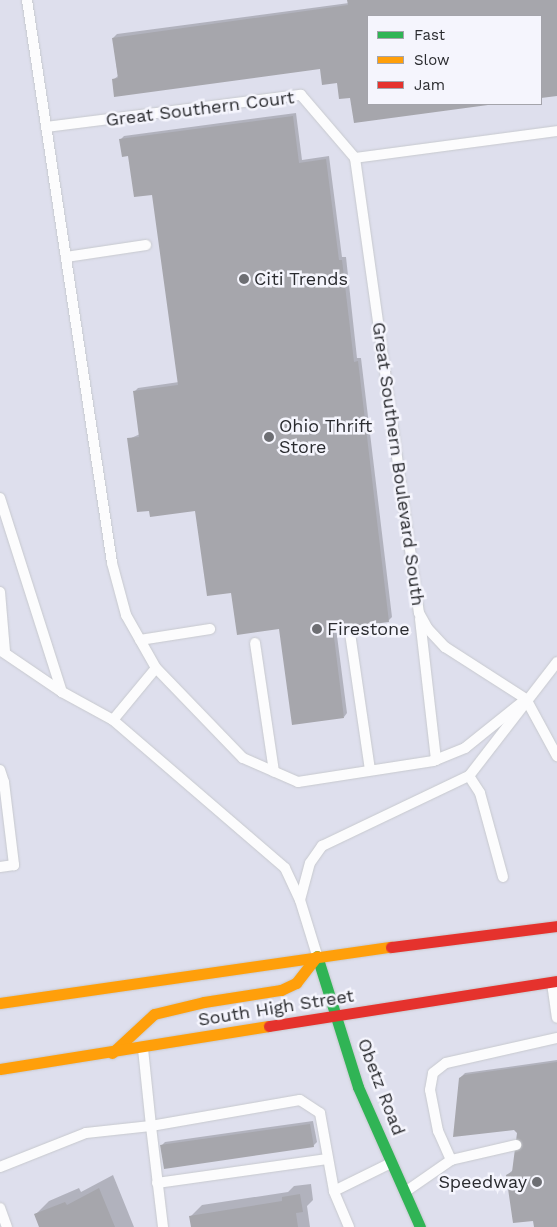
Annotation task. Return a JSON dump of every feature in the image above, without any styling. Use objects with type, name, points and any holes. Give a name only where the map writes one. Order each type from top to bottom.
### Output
[{"type":"main road","points":[[0,1002],[317,956],[557,926]]},
{"type":"main road","points":[[112,1053],[154,1014],[204,1002],[281,990],[296,983],[317,956]]},
{"type":"main road","name":"Obetz Road","points":[[317,956],[358,1087],[420,1227]]},
{"type":"main road","name":"South High Street","points":[[0,1069],[112,1053],[554,981]]},
{"type":"lane","points":[[27,0],[112,563],[126,615],[156,668],[243,758],[298,782],[436,760],[465,748],[526,699]]},
{"type":"lane","name":"Great Southern Court","points":[[46,127],[301,95],[356,158]]},
{"type":"lane","points":[[356,158],[557,131]]},
{"type":"lane","name":"Great Southern Boulevard South","points":[[356,158],[420,613],[428,629],[445,647],[526,699]]},
{"type":"lane","points":[[66,258],[146,245]]},
{"type":"lane","points":[[0,498],[62,692]]},
{"type":"lane","points":[[0,592],[3,650],[62,692],[113,720],[284,868],[300,900],[317,956]]},
{"type":"lane","points":[[420,613],[436,760]]},
{"type":"lane","points":[[140,640],[210,629]]},
{"type":"lane","points":[[350,633],[370,770]]},
{"type":"lane","points":[[255,643],[274,772]]},
{"type":"lane","points":[[300,900],[310,863],[322,846],[469,776],[482,763],[526,699],[557,662]]},
{"type":"lane","points":[[113,720],[156,668]]},
{"type":"lane","points":[[526,699],[557,756]]},
{"type":"lane","points":[[0,770],[4,782],[14,865],[0,866]]},
{"type":"lane","points":[[469,776],[480,793],[503,877]]},
{"type":"lane","points":[[554,981],[557,1018]]},
{"type":"lane","points":[[451,1160],[438,1131],[430,1090],[433,1073],[446,1063],[557,1038]]},
{"type":"lane","points":[[143,1048],[162,1227]]},
{"type":"lane","points":[[0,1167],[86,1134],[150,1126],[300,1100],[320,1113],[328,1143],[327,1159],[334,1191],[349,1227]]},
{"type":"lane","points":[[405,1192],[451,1160],[516,1145]]},
{"type":"lane","points":[[157,1183],[327,1159]]},
{"type":"lane","points":[[334,1191],[392,1163]]},
{"type":"lane","points":[[0,1208],[7,1227]]},
{"type":"shaded area","points":[[0,0],[557,0],[557,1227],[0,1227]]},
{"type":"building","points":[[347,0],[557,0],[557,96],[542,98],[542,15],[367,15],[367,105],[488,105],[354,123],[350,98],[339,99],[337,83],[322,85],[320,69],[114,97],[112,79],[118,78],[112,38],[348,5]]},
{"type":"building","points":[[293,116],[299,163],[326,159],[339,260],[342,260],[354,362],[358,361],[389,622],[333,629],[344,718],[292,725],[279,629],[237,635],[231,593],[207,596],[195,511],[150,517],[149,511],[137,512],[127,438],[139,437],[133,391],[178,385],[152,195],[134,197],[128,156],[122,157],[119,139]]},
{"type":"building","points":[[557,1062],[557,1227],[534,1227],[533,1221],[513,1223],[506,1175],[512,1172],[517,1133],[514,1130],[453,1137],[459,1078],[464,1075]]},
{"type":"building","points":[[310,1124],[314,1147],[164,1169],[160,1145]]},
{"type":"building","points":[[99,1188],[115,1227],[39,1227],[34,1214],[65,1202],[67,1205]]},
{"type":"building","points":[[300,1194],[303,1212],[296,1213],[298,1227],[191,1227],[189,1216],[282,1201],[282,1197]]},
{"type":"traffic: fast","points":[[317,956],[358,1087],[420,1227]]},
{"type":"traffic: slow","points":[[0,1003],[391,947]]},
{"type":"traffic: slow","points":[[112,1053],[154,1014],[204,1002],[281,990],[296,983],[317,956]]},
{"type":"traffic: slow","points":[[0,1069],[269,1026]]},
{"type":"traffic: jam","points":[[391,947],[557,926]]},
{"type":"traffic: jam","points":[[269,1026],[557,981]]},
{"type":"place","name":"Citi Trends","points":[[244,279]]},
{"type":"place","name":"Ohio Thrift Store","points":[[269,437]]},
{"type":"place","name":"Firestone","points":[[317,629]]},
{"type":"place","name":"Speedway","points":[[537,1182]]}]
